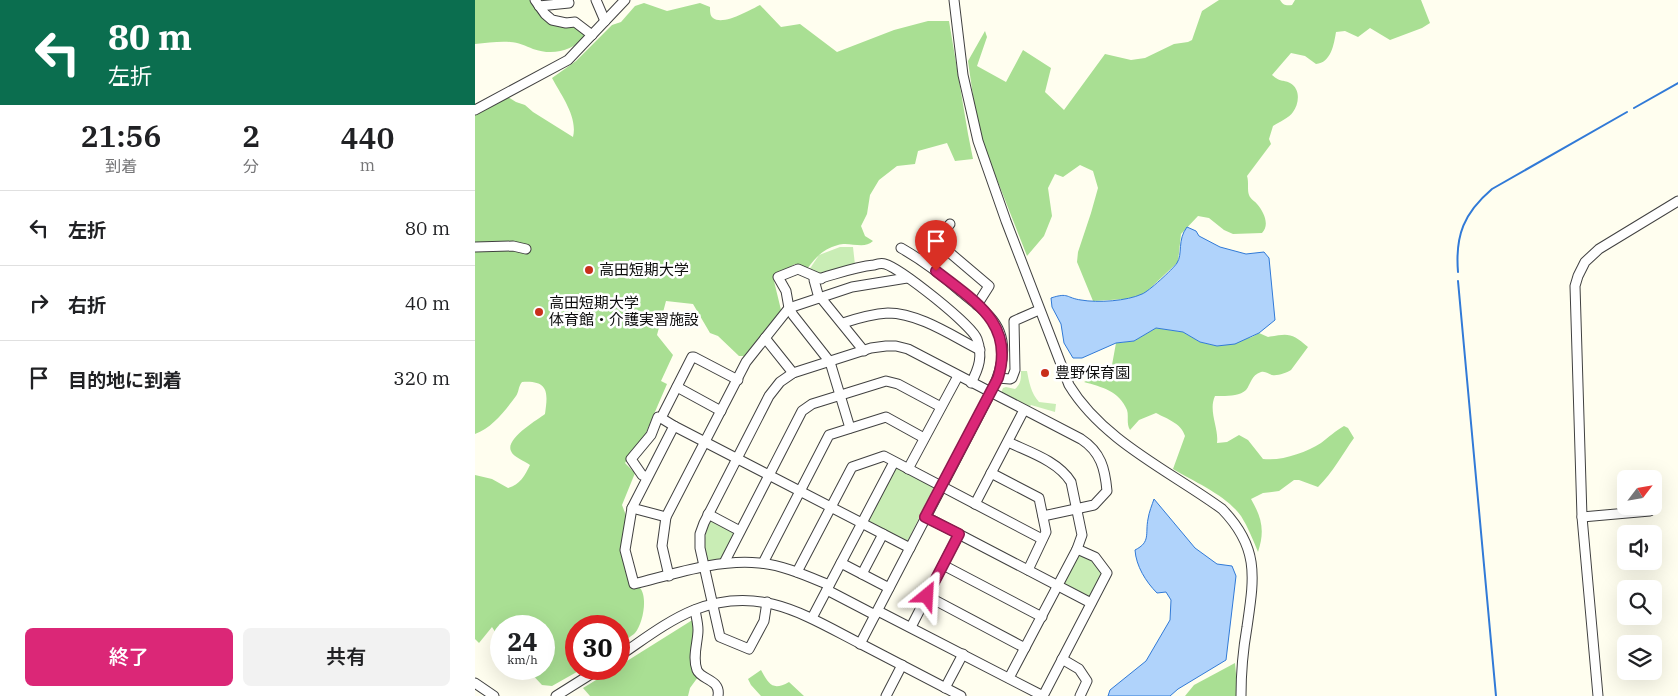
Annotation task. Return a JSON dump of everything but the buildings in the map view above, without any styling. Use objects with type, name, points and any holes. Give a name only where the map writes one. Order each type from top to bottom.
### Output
[{"type":"street","points":[[537,3],[569,3],[568,0]]},
{"type":"street","points":[[596,0],[605,22]]},
{"type":"street","points":[[475,110],[569,60],[625,0]]},
{"type":"street","points":[[954,0],[963,74],[975,132],[993,188],[1069,385],[1089,414],[1109,432],[1222,509],[1235,522],[1244,538],[1252,562],[1253,582],[1242,664],[1241,696]]},
{"type":"street","points":[[537,3],[545,14],[555,21],[575,22],[592,35]]},
{"type":"street","points":[[1598,696],[1582,516],[1575,297],[1578,276],[1585,262],[1599,248],[1678,202]]},
{"type":"street","points":[[921,260],[949,224]]},
{"type":"street","points":[[936,241],[989,286],[977,305]]},
{"type":"street","points":[[475,247],[513,246],[526,249]]},
{"type":"street","points":[[860,644],[991,392],[1002,364],[1001,340],[990,317],[921,260],[901,248]]},
{"type":"street","points":[[864,350],[820,298],[814,280],[856,267],[884,263],[920,286],[972,330],[977,337],[980,350],[979,367],[971,383]]},
{"type":"street","points":[[821,278],[798,269],[777,277],[785,291],[789,308],[830,362],[850,428]]},
{"type":"street","points":[[669,576],[662,546],[666,517],[746,362],[765,338],[789,308],[852,287],[907,278]]},
{"type":"street","points":[[998,378],[1012,378],[1015,370],[1014,321],[1039,310]]},
{"type":"street","points":[[843,324],[875,314],[901,314],[920,320],[980,350]]},
{"type":"street","points":[[765,338],[793,373]]},
{"type":"street","points":[[767,602],[764,621],[749,649],[720,637],[704,568],[700,540],[704,523],[769,396],[780,382],[793,373],[864,350],[896,346],[907,350],[1086,443],[1103,465],[1107,491],[1094,505],[1043,516]]},
{"type":"street","points":[[647,477],[642,475],[631,459],[651,435],[658,417],[661,418],[692,357],[694,356],[737,380]]},
{"type":"street","points":[[908,469],[958,376]]},
{"type":"street","points":[[723,563],[802,411],[812,404],[886,381],[941,408]]},
{"type":"street","points":[[677,387],[721,411]]},
{"type":"street","points":[[975,504],[1024,410]]},
{"type":"street","points":[[763,563],[829,435],[886,417],[924,438]]},
{"type":"street","points":[[661,418],[910,548]]},
{"type":"street","points":[[675,426],[632,508],[625,550],[634,584],[723,563],[763,563],[797,572],[876,613],[911,627],[1043,696],[1107,573],[1095,557],[1077,549]]},
{"type":"street","points":[[1008,442],[1063,471],[1071,482],[1082,535],[1077,549],[1009,678]]},
{"type":"street","points":[[797,572],[852,467],[884,456],[1042,539]]},
{"type":"street","points":[[812,618],[894,462]]},
{"type":"street","points":[[991,473],[1039,498],[1046,532],[1027,570]]},
{"type":"street","points":[[632,508],[666,517]]},
{"type":"street","points":[[1582,516],[1617,513]]},
{"type":"street","points":[[708,514],[740,531]]},
{"type":"street","points":[[925,517],[1091,603]]},
{"type":"street","points":[[862,574],[883,534]]},
{"type":"street","points":[[911,627],[959,534]]},
{"type":"street","points":[[841,564],[889,588]]},
{"type":"street","points":[[943,565],[1042,616]]},
{"type":"street","points":[[927,596],[1025,648]]},
{"type":"street","points":[[630,649],[680,617],[695,610],[713,604],[742,600],[767,602],[794,610],[812,618],[961,696]]},
{"type":"street","points":[[695,610],[698,627],[697,670],[712,681],[718,689],[718,696]]},
{"type":"street","points":[[945,688],[963,654]]},
{"type":"street","points":[[1062,659],[1079,668],[1087,681],[1080,696]]},
{"type":"street","points":[[887,696],[902,665]]},
{"type":"street","points":[[556,696],[581,680]]},
{"type":"street","points":[[475,682],[494,696]]},
{"type":"green space","points":[[475,0],[533,0],[543,15],[574,25],[586,36],[568,49],[555,52],[540,51],[513,42],[475,44]]},
{"type":"green space","points":[[1219,0],[1280,0],[1284,4],[1292,5],[1295,0],[1421,0],[1430,23],[1390,40],[1370,28],[1358,37],[1345,31],[1336,32],[1331,52],[1321,63],[1316,64],[1305,56],[1291,53],[1272,75],[1294,86],[1298,97],[1297,105],[1289,116],[1273,126],[1269,139],[1271,144],[1247,176],[1249,195],[1260,207],[1265,218],[1266,226],[1262,233],[1233,234],[1224,230],[1209,218],[1198,216],[1181,234],[1178,262],[1144,294],[1126,299],[1093,301],[1077,262],[1078,252],[1098,188],[1093,171],[1080,165],[1063,177],[1055,174],[1048,188],[1052,216],[1044,236],[1027,256],[978,131],[968,61],[985,31],[987,37],[977,66],[1006,82],[1023,50],[1051,68],[1045,92],[1064,110],[1105,54],[1131,60],[1145,58],[1174,44],[1188,42],[1192,40],[1202,11]]},
{"type":"green space","points":[[644,3],[667,11],[700,3],[710,7],[713,18],[723,20],[730,19],[760,5],[781,27],[800,24],[837,52],[894,30],[928,21],[949,21],[973,159],[955,161],[947,143],[918,151],[915,164],[897,166],[879,180],[870,195],[867,214],[861,226],[865,236],[873,241],[865,245],[842,244],[833,247],[820,254],[807,269],[795,264],[773,277],[781,310],[744,356],[739,356],[718,336],[710,333],[693,304],[666,301],[657,335],[673,355],[661,381],[667,384],[645,435],[625,463],[635,473],[622,505],[627,518],[630,585],[632,588],[640,588],[644,598],[640,623],[638,629],[630,636],[630,615],[565,615],[565,679],[552,686],[542,685],[537,680],[555,680],[555,615],[490,615],[490,629],[479,643],[475,639],[475,475],[492,479],[508,488],[519,482],[530,465],[514,455],[510,446],[523,430],[545,414],[546,394],[545,389],[537,383],[522,382],[518,393],[503,413],[487,428],[475,434],[475,112],[508,97],[525,105],[573,137],[574,129],[571,114],[552,78],[576,61],[612,25],[621,22],[635,6]]},
{"type":"green space","points":[[840,247],[853,247],[855,265],[821,275],[809,270],[819,255]]},
{"type":"green space","points":[[1156,328],[1183,332],[1200,342],[1217,346],[1252,337],[1259,333],[1268,337],[1290,335],[1308,347],[1291,370],[1274,375],[1264,372],[1258,373],[1243,392],[1231,396],[1215,396],[1213,414],[1217,431],[1217,443],[1227,442],[1239,435],[1248,440],[1263,459],[1270,459],[1293,456],[1308,450],[1344,426],[1348,428],[1354,438],[1318,487],[1294,480],[1279,491],[1263,493],[1251,499],[1258,512],[1262,531],[1258,552],[1241,516],[1228,502],[1173,469],[1185,436],[1180,428],[1156,413],[1139,420],[1130,430],[1127,410],[1119,398],[1103,388],[1084,382],[1101,374],[1112,365],[1116,343],[1134,341]]},
{"type":"green space","points":[[1021,371],[1027,371],[1036,399],[1039,402],[1056,404],[1055,412],[1031,405],[1028,409],[1002,396],[1003,388],[1015,389],[1021,379]]},
{"type":"green space","points":[[897,466],[934,486],[907,542],[868,523],[867,520],[894,467]]},
{"type":"green space","points":[[711,518],[736,531],[722,561],[706,562],[705,540]]},
{"type":"green space","points":[[1077,553],[1093,559],[1104,573],[1092,597],[1088,598],[1063,584]]},
{"type":"green space","points":[[694,619],[697,628],[693,640],[693,652],[698,677],[690,688],[688,696],[590,696],[583,688],[596,680],[630,680],[630,659]]},
{"type":"green space","points":[[1235,663],[1238,696],[1185,696],[1194,685]]},
{"type":"green space","points":[[761,670],[772,685],[779,686],[789,682],[804,696],[761,696],[748,679]]},
{"type":"water","points":[[1187,227],[1220,247],[1246,254],[1264,252],[1269,258],[1275,320],[1259,333],[1235,344],[1217,346],[1200,342],[1183,332],[1156,328],[1134,341],[1116,343],[1082,358],[1073,358],[1064,343],[1061,324],[1052,307],[1051,298],[1064,295],[1081,300],[1104,301],[1121,300],[1142,294],[1177,263],[1182,237]]},
{"type":"water","points":[[1154,499],[1195,548],[1217,564],[1232,566],[1236,576],[1226,660],[1178,689],[1170,696],[1108,696],[1110,690],[1146,661],[1170,620],[1171,600],[1166,592],[1157,593],[1149,584],[1139,568],[1135,550],[1145,541],[1148,516]]},
{"type":"waterway","points":[[1634,108],[1678,83]]},
{"type":"waterway","points":[[1458,272],[1458,247],[1463,226],[1474,207],[1482,198],[1492,189],[1627,112]]},
{"type":"waterway","points":[[1458,281],[1496,696]]},
{"type":"place","name":"高田短期大学","points":[[589,270]]},
{"type":"place","name":"高田短期大学 体育館・介護実習施設","points":[[539,312]]},
{"type":"place","name":"豊野保育園","points":[[1045,373]]},
{"type":"route","points":[[927,596],[959,534],[925,517],[998,378],[1003,355],[1001,340],[990,317],[936,271]]}]
